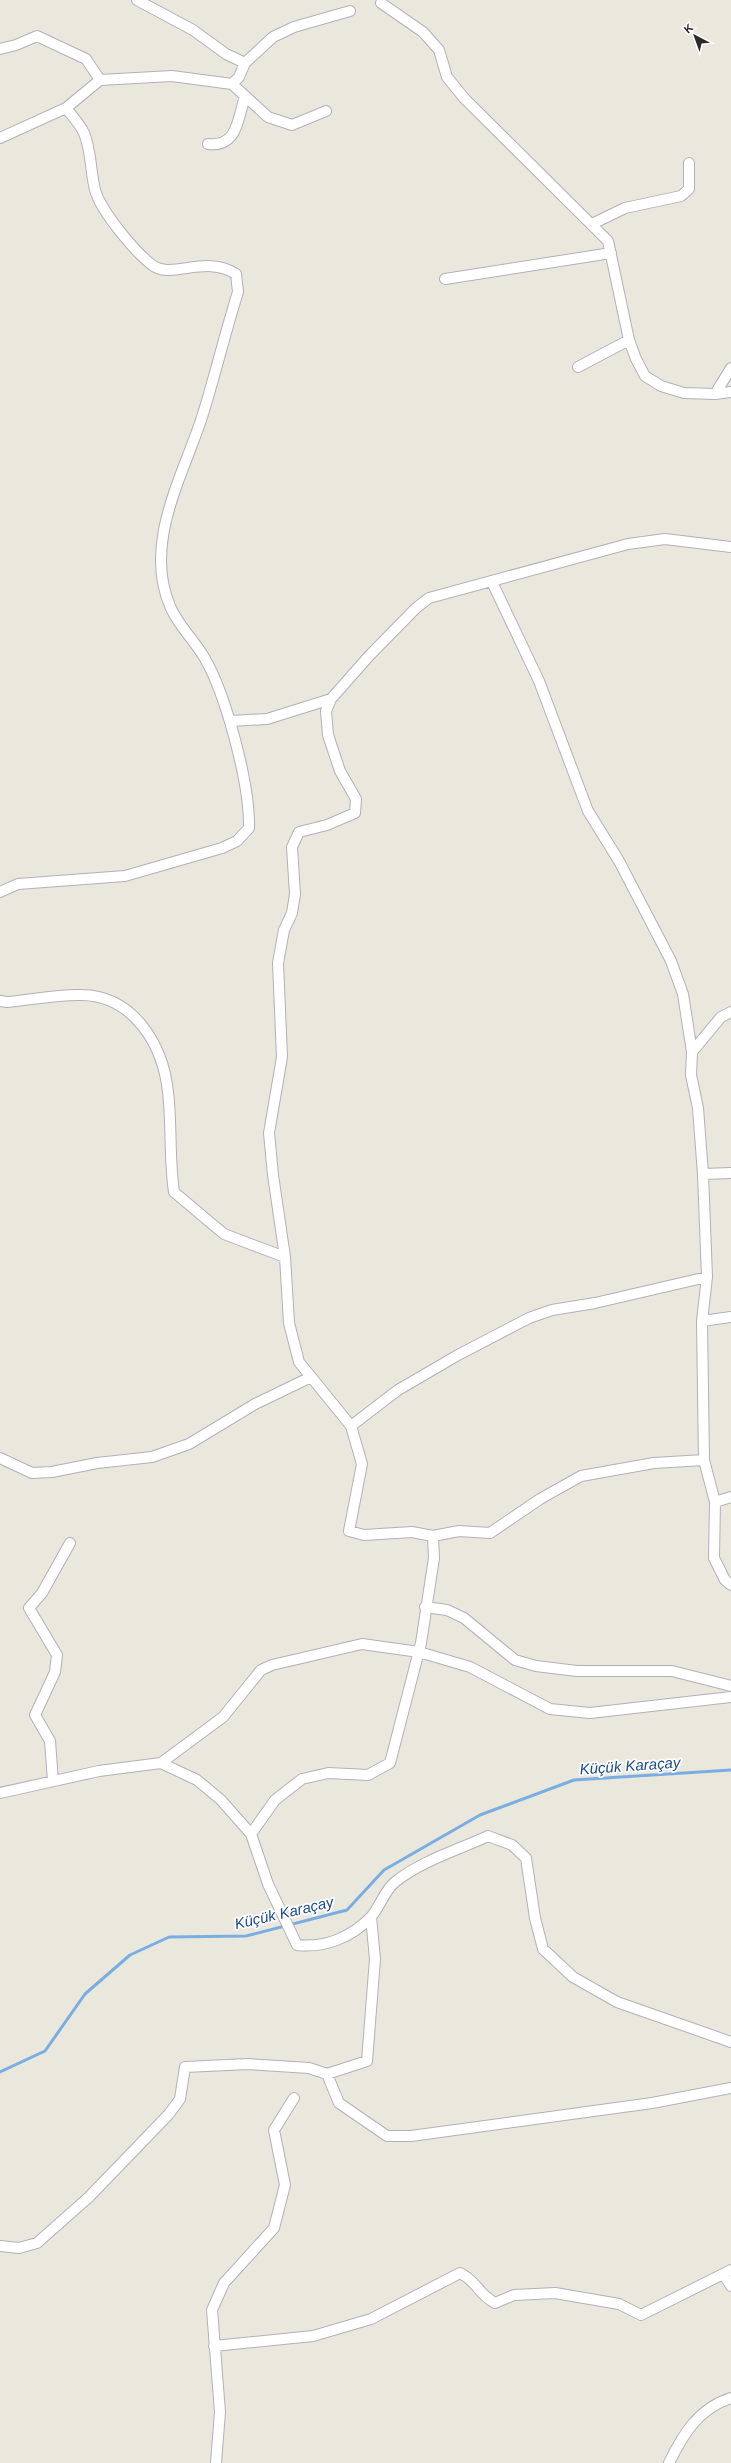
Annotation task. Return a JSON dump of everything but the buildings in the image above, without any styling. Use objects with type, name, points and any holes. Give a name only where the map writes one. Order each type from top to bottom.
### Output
[{"type":"street","points":[[137,0],[193,30],[226,54],[245,63]]},
{"type":"street","points":[[385,1],[423,32],[439,50],[447,77],[464,98],[608,241],[629,340],[636,359],[645,376],[661,386],[684,393],[715,394],[731,392]]},
{"type":"street","points":[[232,84],[239,77],[245,63],[273,37],[294,27],[350,11]]},
{"type":"street","points":[[0,48],[16,45],[37,36],[86,60],[100,80]]},
{"type":"street","points":[[0,138],[66,108],[100,80],[172,76],[232,84],[268,117],[292,125],[326,111]]},
{"type":"street","points":[[208,144],[224,144],[229,140],[234,132],[245,97]]},
{"type":"street","points":[[0,892],[18,884],[125,876],[222,848],[237,841],[249,828],[250,810],[230,721],[215,680],[204,657],[170,607],[163,580],[162,542],[174,494],[202,417],[238,292],[236,274],[226,267],[206,265],[173,270],[153,266],[111,220],[96,193],[84,132],[66,108]]},
{"type":"street","points":[[592,224],[626,208],[681,196],[689,189],[689,163]]},
{"type":"street","points":[[445,279],[611,252]]},
{"type":"street","points":[[578,367],[629,340]]},
{"type":"street","points":[[715,394],[731,368]]},
{"type":"street","points":[[704,1460],[654,1463],[581,1476],[540,1499],[490,1533],[458,1531],[433,1536],[412,1532],[364,1535],[349,1531],[362,1464],[352,1426],[309,1378],[299,1362],[289,1323],[285,1257],[273,1175],[269,1133],[282,1057],[278,963],[284,930],[292,913],[296,894],[292,848],[299,832],[327,825],[354,813],[356,798],[340,771],[328,735],[326,712],[331,699],[369,656],[416,608],[429,598],[492,582],[567,560],[643,542],[665,539],[731,547]]},
{"type":"street","points":[[492,582],[540,682],[588,811],[619,861],[671,961],[682,994],[692,1052],[691,1075],[698,1108],[703,1174],[707,1277],[702,1321],[704,1460],[715,1502],[714,1558],[725,1580],[731,1585]]},
{"type":"street","points":[[230,721],[267,719],[331,699]]},
{"type":"street","points":[[0,1001],[7,1002],[83,995],[114,1001],[129,1010],[148,1032],[163,1068],[168,1092],[170,1164],[174,1192],[224,1234],[285,1257]]},
{"type":"street","points":[[692,1052],[721,1017],[731,1012]]},
{"type":"street","points":[[703,1174],[731,1173]]},
{"type":"street","points":[[352,1426],[398,1390],[529,1318],[552,1310],[595,1303],[707,1277]]},
{"type":"street","points":[[702,1321],[731,1317]]},
{"type":"street","points":[[0,1458],[32,1473],[52,1472],[97,1463],[152,1457],[189,1444],[255,1404],[309,1378]]},
{"type":"street","points":[[715,1502],[731,1496]]},
{"type":"street","points":[[251,1834],[275,1800],[302,1779],[328,1773],[368,1775],[390,1763],[419,1652],[434,1558],[433,1536]]},
{"type":"street","points":[[53,1781],[50,1741],[35,1715],[56,1672],[57,1655],[29,1608],[42,1593],[70,1543]]},
{"type":"street","points":[[425,1607],[447,1610],[464,1618],[515,1660],[536,1666],[577,1672],[672,1671],[731,1686]]},
{"type":"street","points":[[0,1793],[99,1771],[161,1763],[222,1717],[262,1670],[272,1665],[362,1644],[419,1652],[470,1667],[550,1709],[590,1714],[731,1697]]},
{"type":"street","points":[[161,1763],[197,1780],[221,1800],[251,1834],[268,1884],[297,1945],[326,1945],[343,1938],[371,1917],[394,1882],[425,1865],[488,1836],[512,1844],[526,1858],[535,1918],[543,1949],[573,1977],[617,2002],[731,2042]]},
{"type":"street","points":[[0,2246],[19,2248],[37,2243],[89,2197],[169,2114],[180,2099],[186,2067],[248,2064],[309,2068],[327,2074],[367,2061],[375,1959],[371,1917]]},
{"type":"street","points":[[327,2074],[339,2103],[387,2136],[411,2136],[644,2105],[731,2088]]},
{"type":"street","points":[[216,2463],[220,2412],[212,2310],[224,2283],[274,2228],[285,2185],[274,2130],[294,2098]]},
{"type":"street","points":[[214,2346],[313,2336],[372,2319],[460,2273],[473,2280],[482,2295],[495,2304],[514,2296],[555,2293],[619,2304],[641,2315],[727,2272],[731,2286]]},
{"type":"street","points":[[669,2463],[683,2434],[699,2416],[719,2402],[731,2398]]},
{"type":"waterway","name":"Küçük Karaçay","points":[[0,2072],[45,2051],[85,1994],[130,1955],[169,1937],[246,1936],[347,1910],[384,1870],[480,1815],[574,1780],[731,1770]]}]
